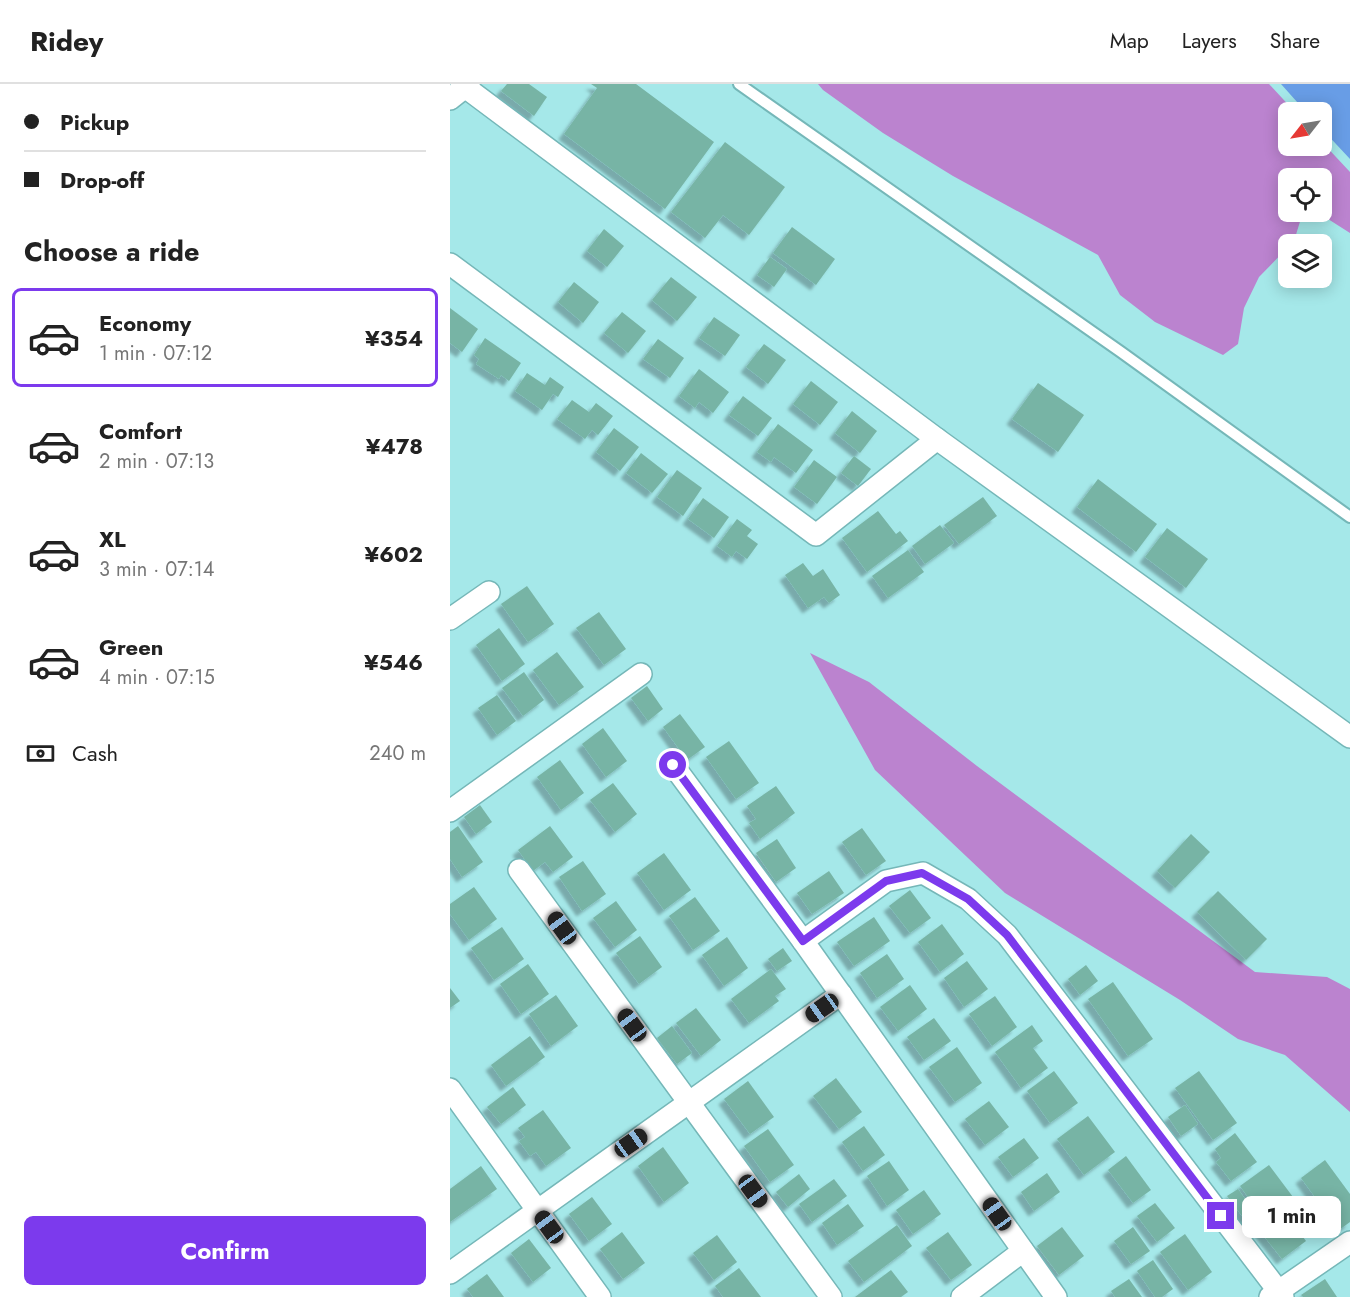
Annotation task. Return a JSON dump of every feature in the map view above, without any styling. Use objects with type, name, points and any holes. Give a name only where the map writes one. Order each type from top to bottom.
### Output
[{"type":"street","points":[[461,89],[937,440],[1350,737]]},
{"type":"street","points":[[450,264],[816,535],[937,440]]},
{"type":"street","points":[[450,619],[489,592]]},
{"type":"street","points":[[450,810],[641,674]]},
{"type":"street","points":[[673,765],[803,941],[1056,1297]]},
{"type":"street","points":[[519,870],[831,1297]]},
{"type":"street","points":[[803,941],[886,881],[922,873],[968,899],[1007,935],[1277,1295],[1350,1242]]},
{"type":"street","points":[[450,1273],[841,994]]},
{"type":"street","points":[[450,1089],[600,1297]]},
{"type":"street","points":[[962,1297],[1023,1251]]},
{"type":"lane","points":[[739,84],[1111,345],[1350,517]]},
{"type":"shaded area","points":[[818,84],[1269,84],[1286,102],[1278,102],[1278,156],[1332,156],[1332,153],[1350,172],[1350,233],[1332,222],[1332,168],[1278,168],[1278,222],[1300,222],[1296,234],[1278,234],[1278,257],[1259,277],[1244,308],[1238,344],[1223,355],[1155,322],[1120,295],[1098,255],[953,176],[883,133]]},
{"type":"shaded area","points":[[810,653],[869,682],[977,766],[1255,972],[1327,977],[1350,989],[1350,1112],[1285,1055],[1238,1039],[1180,1000],[1005,893],[875,770]]},
{"type":"water","points":[[1281,84],[1350,84],[1350,159],[1332,140],[1332,102],[1297,102]]},
{"type":"building","points":[[507,84],[529,84],[547,97],[534,116],[501,91]]},
{"type":"building","points":[[591,84],[636,84],[714,142],[665,209],[564,134],[597,88]]},
{"type":"building","points":[[725,142],[785,187],[749,235],[723,215],[705,238],[671,212]]},
{"type":"building","points":[[792,227],[835,259],[816,285],[773,253]]},
{"type":"building","points":[[604,229],[624,246],[607,267],[587,251]]},
{"type":"building","points":[[770,257],[787,269],[774,287],[757,275]]},
{"type":"building","points":[[671,277],[697,297],[677,321],[652,300]]},
{"type":"building","points":[[574,282],[599,302],[583,323],[558,302]]},
{"type":"building","points":[[450,308],[478,329],[462,352],[450,343]]},
{"type":"building","points":[[622,312],[646,331],[628,353],[604,333]]},
{"type":"building","points":[[714,317],[740,335],[725,356],[699,338]]},
{"type":"building","points":[[485,338],[521,363],[509,381],[501,375],[499,379],[476,364],[479,359],[474,355]]},
{"type":"building","points":[[658,339],[684,358],[670,378],[643,359]]},
{"type":"building","points":[[764,344],[786,360],[768,384],[746,367]]},
{"type":"building","points":[[699,369],[729,392],[713,413],[699,402],[695,408],[679,396]]},
{"type":"building","points":[[527,373],[545,385],[550,377],[564,387],[558,397],[553,394],[542,410],[515,391]]},
{"type":"building","points":[[811,381],[838,402],[820,425],[793,404]]},
{"type":"building","points":[[1038,383],[1084,415],[1058,452],[1012,419]]},
{"type":"building","points":[[743,396],[772,418],[758,436],[729,415]]},
{"type":"building","points":[[572,400],[589,412],[596,403],[613,416],[598,435],[592,430],[585,439],[557,419]]},
{"type":"building","points":[[852,411],[877,431],[860,453],[835,433]]},
{"type":"building","points":[[778,424],[813,450],[796,473],[774,457],[771,462],[757,452]]},
{"type":"building","points":[[614,428],[639,447],[620,471],[596,452]]},
{"type":"building","points":[[641,453],[668,474],[652,493],[626,473]]},
{"type":"building","points":[[854,456],[871,469],[858,486],[841,473]]},
{"type":"building","points":[[814,460],[837,477],[817,504],[794,487]]},
{"type":"building","points":[[677,470],[702,488],[683,516],[657,497]]},
{"type":"building","points":[[1098,479],[1157,524],[1136,552],[1077,507]]},
{"type":"building","points":[[983,497],[997,516],[959,544],[944,525]]},
{"type":"building","points":[[703,498],[729,517],[714,538],[688,519]]},
{"type":"building","points":[[878,511],[896,534],[900,531],[908,541],[867,572],[842,538]]},
{"type":"building","points":[[737,519],[752,530],[747,536],[758,544],[747,559],[736,551],[732,557],[717,546]]},
{"type":"building","points":[[940,525],[954,543],[925,564],[912,546]]},
{"type":"building","points":[[1167,528],[1208,559],[1186,588],[1145,557]]},
{"type":"building","points":[[908,550],[924,572],[888,598],[872,576]]},
{"type":"building","points":[[803,563],[813,576],[823,569],[840,595],[829,603],[824,597],[808,608],[785,575]]},
{"type":"building","points":[[527,586],[554,624],[528,642],[501,604]]},
{"type":"building","points":[[599,612],[626,649],[604,665],[576,628]]},
{"type":"building","points":[[499,628],[525,664],[502,681],[476,645]]},
{"type":"building","points":[[557,652],[584,687],[559,705],[533,670]]},
{"type":"building","points":[[524,672],[544,700],[523,716],[502,688]]},
{"type":"building","points":[[647,686],[663,709],[648,721],[631,698]]},
{"type":"building","points":[[497,695],[516,721],[497,735],[478,708]]},
{"type":"building","points":[[680,714],[705,747],[687,760],[663,727]]},
{"type":"building","points":[[603,728],[627,761],[606,777],[582,744]]},
{"type":"building","points":[[729,741],[759,783],[736,799],[706,757]]},
{"type":"building","points":[[560,760],[584,793],[561,810],[537,777]]},
{"type":"building","points":[[613,783],[637,814],[615,832],[590,800]]},
{"type":"building","points":[[776,786],[795,813],[760,839],[749,823],[756,819],[747,806]]},
{"type":"building","points":[[480,805],[492,822],[476,834],[464,817]]},
{"type":"building","points":[[458,826],[483,862],[462,877],[450,859],[450,832]]},
{"type":"building","points":[[550,826],[573,857],[553,872],[545,862],[533,871],[518,850]]},
{"type":"building","points":[[862,828],[886,861],[866,875],[842,842]]},
{"type":"building","points":[[1191,834],[1210,852],[1175,888],[1157,871]]},
{"type":"building","points":[[777,839],[796,868],[776,882],[756,853]]},
{"type":"building","points":[[664,853],[691,890],[664,910],[637,873]]},
{"type":"building","points":[[583,861],[606,894],[582,911],[559,877]]},
{"type":"building","points":[[829,871],[844,893],[812,914],[797,893]]},
{"type":"building","points":[[474,887],[497,919],[469,940],[450,914],[450,904]]},
{"type":"building","points":[[910,890],[931,918],[910,933],[889,906]]},
{"type":"building","points":[[1218,891],[1267,939],[1246,960],[1197,912]]},
{"type":"building","points":[[695,897],[720,931],[693,950],[669,916]]},
{"type":"building","points":[[616,901],[637,930],[615,947],[593,918]]},
{"type":"building","points":[[874,917],[890,941],[854,966],[837,942]]},
{"type":"building","points":[[942,924],[964,954],[940,972],[918,942]]},
{"type":"building","points":[[502,927],[524,959],[494,980],[471,948]]},
{"type":"building","points":[[640,936],[662,967],[639,984],[616,953]]},
{"type":"building","points":[[727,937],[748,968],[724,986],[702,955]]},
{"type":"building","points":[[783,948],[792,961],[777,971],[768,959]]},
{"type":"building","points":[[887,954],[904,979],[877,998],[860,973]]},
{"type":"building","points":[[967,961],[988,989],[964,1007],[944,978]]},
{"type":"building","points":[[528,964],[549,994],[521,1014],[500,984]]},
{"type":"building","points":[[1086,965],[1098,981],[1080,995],[1068,979]]},
{"type":"building","points":[[771,969],[786,989],[775,996],[779,1001],[749,1023],[731,999]]},
{"type":"building","points":[[1113,982],[1153,1039],[1128,1056],[1088,999]]},
{"type":"building","points":[[910,985],[927,1009],[898,1031],[880,1007]]},
{"type":"building","points":[[450,988],[460,1001],[450,1008]]},
{"type":"building","points":[[556,995],[578,1026],[551,1046],[529,1014]]},
{"type":"building","points":[[995,996],[1017,1027],[992,1046],[969,1014]]},
{"type":"building","points":[[696,1008],[721,1040],[701,1056],[676,1023]]},
{"type":"building","points":[[934,1018],[951,1041],[924,1060],[907,1037]]},
{"type":"building","points":[[1032,1025],[1043,1041],[1033,1048],[1048,1068],[1021,1088],[995,1052]]},
{"type":"building","points":[[672,1026],[692,1053],[677,1064],[657,1038]]},
{"type":"building","points":[[530,1036],[545,1057],[506,1086],[491,1065]]},
{"type":"building","points":[[957,1047],[982,1083],[955,1102],[929,1067]]},
{"type":"building","points":[[1054,1071],[1078,1103],[1050,1123],[1027,1091]]},
{"type":"building","points":[[1199,1071],[1237,1123],[1213,1140],[1175,1088]]},
{"type":"building","points":[[836,1078],[862,1112],[839,1129],[813,1096]]},
{"type":"building","points":[[748,1081],[774,1117],[750,1134],[724,1099]]},
{"type":"building","points":[[513,1087],[526,1105],[501,1124],[487,1107]]},
{"type":"building","points":[[989,1101],[1009,1127],[985,1145],[965,1119]]},
{"type":"building","points":[[1185,1105],[1198,1124],[1181,1136],[1168,1117]]},
{"type":"building","points":[[543,1110],[571,1148],[546,1166],[536,1152],[530,1156],[519,1141],[525,1137],[518,1128]]},
{"type":"building","points":[[1088,1116],[1115,1152],[1084,1175],[1057,1139]]},
{"type":"building","points":[[864,1126],[885,1155],[863,1171],[842,1142]]},
{"type":"building","points":[[768,1129],[794,1165],[770,1182],[744,1146]]},
{"type":"building","points":[[1235,1133],[1257,1162],[1231,1181],[1216,1162],[1221,1158],[1215,1149]]},
{"type":"building","points":[[1024,1138],[1039,1158],[1013,1177],[998,1157]]},
{"type":"building","points":[[663,1147],[689,1183],[664,1202],[638,1166]]},
{"type":"building","points":[[1126,1156],[1151,1190],[1133,1203],[1108,1170]]},
{"type":"building","points":[[1325,1160],[1350,1194],[1350,1222],[1339,1230],[1301,1178]]},
{"type":"building","points":[[889,1161],[909,1190],[887,1206],[867,1176]]},
{"type":"building","points":[[1269,1165],[1293,1197],[1263,1218],[1240,1186]]},
{"type":"building","points":[[481,1166],[497,1189],[450,1222],[450,1189]]},
{"type":"building","points":[[1047,1173],[1060,1192],[1034,1211],[1021,1192]]},
{"type":"building","points":[[799,1174],[810,1189],[788,1207],[776,1192]]},
{"type":"building","points":[[834,1179],[847,1196],[812,1222],[799,1204]]},
{"type":"building","points":[[1238,1189],[1255,1213],[1245,1220],[1227,1196]]},
{"type":"building","points":[[924,1190],[941,1214],[913,1234],[896,1210]]},
{"type":"building","points":[[592,1197],[612,1224],[589,1241],[569,1214]]},
{"type":"building","points":[[1155,1203],[1175,1228],[1157,1242],[1137,1216]]},
{"type":"building","points":[[848,1204],[864,1226],[837,1245],[822,1223]]},
{"type":"building","points":[[1284,1212],[1306,1241],[1282,1259],[1259,1230]]},
{"type":"building","points":[[897,1225],[912,1246],[864,1282],[848,1261]]},
{"type":"building","points":[[1062,1227],[1084,1256],[1059,1275],[1037,1246]]},
{"type":"building","points":[[1133,1227],[1150,1251],[1131,1264],[1114,1241]]},
{"type":"building","points":[[622,1232],[645,1263],[623,1279],[600,1249]]},
{"type":"building","points":[[948,1232],[972,1265],[951,1280],[926,1248]]},
{"type":"building","points":[[1185,1234],[1212,1272],[1188,1290],[1160,1252]]},
{"type":"building","points":[[717,1235],[737,1262],[714,1280],[693,1253]]},
{"type":"building","points":[[529,1239],[551,1268],[533,1282],[511,1253]]},
{"type":"building","points":[[1153,1260],[1173,1289],[1162,1297],[1155,1297],[1137,1271]]},
{"type":"building","points":[[739,1268],[761,1297],[723,1297],[715,1286]]},
{"type":"building","points":[[891,1270],[908,1292],[901,1297],[855,1297]]},
{"type":"building","points":[[487,1274],[504,1297],[473,1297],[467,1289]]},
{"type":"building","points":[[1129,1279],[1142,1297],[1115,1297],[1111,1291]]},
{"type":"building","points":[[1325,1279],[1337,1297],[1303,1297],[1301,1295]]},
{"type":"route","points":[[673,765],[803,941],[886,881],[922,873],[968,899],[1007,935],[1221,1216]]}]
